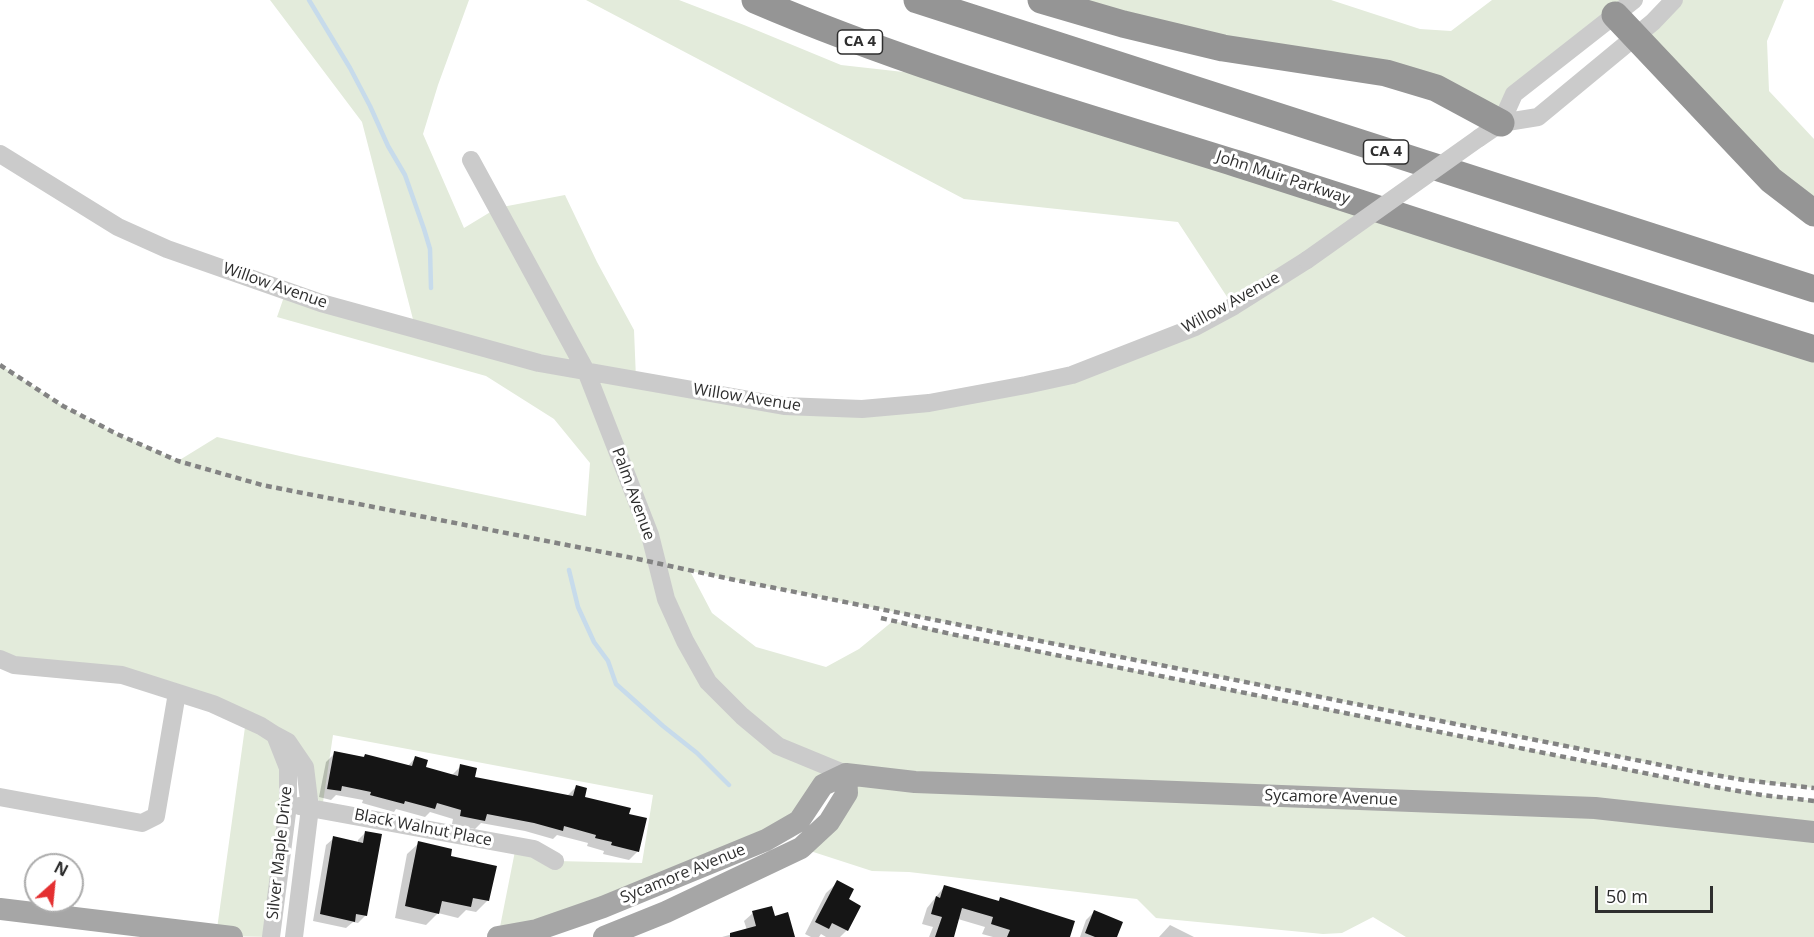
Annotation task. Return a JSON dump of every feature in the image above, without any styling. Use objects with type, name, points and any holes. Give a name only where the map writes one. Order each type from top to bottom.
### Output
[{"type":"highway","name":"John Muir Parkway","points":[[755,0],[847,38],[966,79],[1352,200],[1814,349]]},
{"type":"highway","name":"CA 4","points":[[917,0],[1814,289]]},
{"type":"highway","points":[[928,0],[958,13]]},
{"type":"highway","points":[[1041,0],[1123,24],[1223,48],[1386,73],[1436,88],[1501,123]]},
{"type":"highway","points":[[1624,8],[1635,37],[1771,180],[1814,213]]},
{"type":"main road","name":"Sycamore Avenue","points":[[498,937],[537,930],[603,907],[766,840],[799,821],[823,785],[846,774],[915,782],[1595,808],[1814,832]]},
{"type":"main road","name":"Sycamore Avenue","points":[[604,937],[666,912],[801,849],[829,822],[848,793],[846,774]]},
{"type":"main road","points":[[0,909],[232,937]]},
{"type":"street","name":"Willow Avenue","points":[[0,154],[118,227],[167,249],[321,303],[539,363],[784,406],[862,409],[929,403],[1072,375],[1195,327],[1234,306],[1306,260],[1501,123],[1539,117],[1653,22],[1674,0]]},
{"type":"street","points":[[1501,123],[1514,94],[1624,8]]},
{"type":"street","name":"Palm Avenue","points":[[471,160],[586,371],[650,535],[666,599],[685,641],[708,682],[742,716],[778,746],[846,774]]},
{"type":"street","name":"Silver Maple Drive","points":[[0,659],[14,665],[122,675],[213,704],[261,726],[288,742],[305,767],[310,808],[294,937]]},
{"type":"street","points":[[0,797],[141,823],[156,816],[177,693]]},
{"type":"street","name":"Silver Maple Drive","points":[[271,937],[288,804],[288,768],[275,735]]},
{"type":"street","name":"Black Walnut Place","points":[[288,804],[534,849],[555,861]]},
{"type":"green space","points":[[270,0],[469,0],[423,134],[464,228],[497,208],[565,195],[597,262],[634,330],[636,379],[862,409],[1026,385],[1233,306],[1178,222],[964,199],[586,0],[679,0],[841,65],[966,79],[1383,217],[1814,347],[1814,788],[1744,780],[1686,770],[690,571],[712,613],[756,647],[826,667],[859,649],[893,621],[1709,786],[1814,801],[1814,937],[1406,937],[1373,917],[1342,933],[1323,934],[1156,918],[1137,899],[909,872],[872,871],[801,848],[847,775],[799,821],[498,937],[516,846],[556,861],[642,863],[653,795],[333,735],[322,809],[305,767],[288,768],[271,937],[216,936],[246,720],[177,693],[0,659],[0,365],[63,406],[117,434],[178,461],[217,437],[586,516],[590,463],[554,419],[486,376],[277,317],[286,291],[415,327],[362,122]]},
{"type":"green space","points":[[1041,0],[1331,0],[1420,29],[1451,31],[1492,0],[1634,0],[1514,94],[1501,123],[1436,88]]},
{"type":"green space","points":[[1674,0],[1784,0],[1767,41],[1769,91],[1814,139],[1814,213],[1635,37]]},
{"type":"building","points":[[334,751],[364,757],[365,754],[412,766],[415,756],[428,760],[426,767],[458,776],[460,764],[477,768],[475,777],[573,796],[576,785],[587,788],[585,797],[631,808],[629,814],[647,818],[639,852],[611,845],[612,842],[595,838],[596,835],[564,826],[563,831],[487,814],[485,821],[460,816],[461,810],[437,803],[435,809],[405,801],[404,804],[370,795],[371,792],[342,786],[341,791],[327,789]]},
{"type":"building","points":[[365,831],[382,834],[367,916],[356,914],[355,922],[320,914],[333,836],[363,843]]},
{"type":"building","points":[[418,841],[452,849],[451,856],[497,866],[489,901],[473,898],[471,907],[442,901],[439,914],[405,906]]},
{"type":"building","points":[[837,880],[854,889],[849,899],[861,906],[848,931],[832,923],[829,929],[815,922]]},
{"type":"building","points":[[944,885],[999,901],[1000,897],[1075,921],[1070,937],[1007,937],[1010,930],[991,924],[993,917],[962,908],[954,937],[935,937],[942,917],[931,914],[936,896],[940,898]]},
{"type":"building","points":[[772,906],[775,916],[788,912],[795,937],[730,937],[730,933],[756,926],[752,911]]},
{"type":"building","points":[[1094,910],[1123,922],[1117,937],[1095,937],[1085,933]]},
{"type":"waterway","points":[[309,0],[350,68],[388,146],[405,175],[430,249],[431,288]]},
{"type":"waterway","points":[[569,570],[578,607],[594,642],[608,661],[616,684],[697,753],[729,785]]},
{"type":"railway","points":[[0,365],[63,406],[117,434],[178,461],[262,485],[1686,770],[1744,780],[1814,788]]},
{"type":"railway","points":[[881,618],[1709,786],[1814,801]]}]
